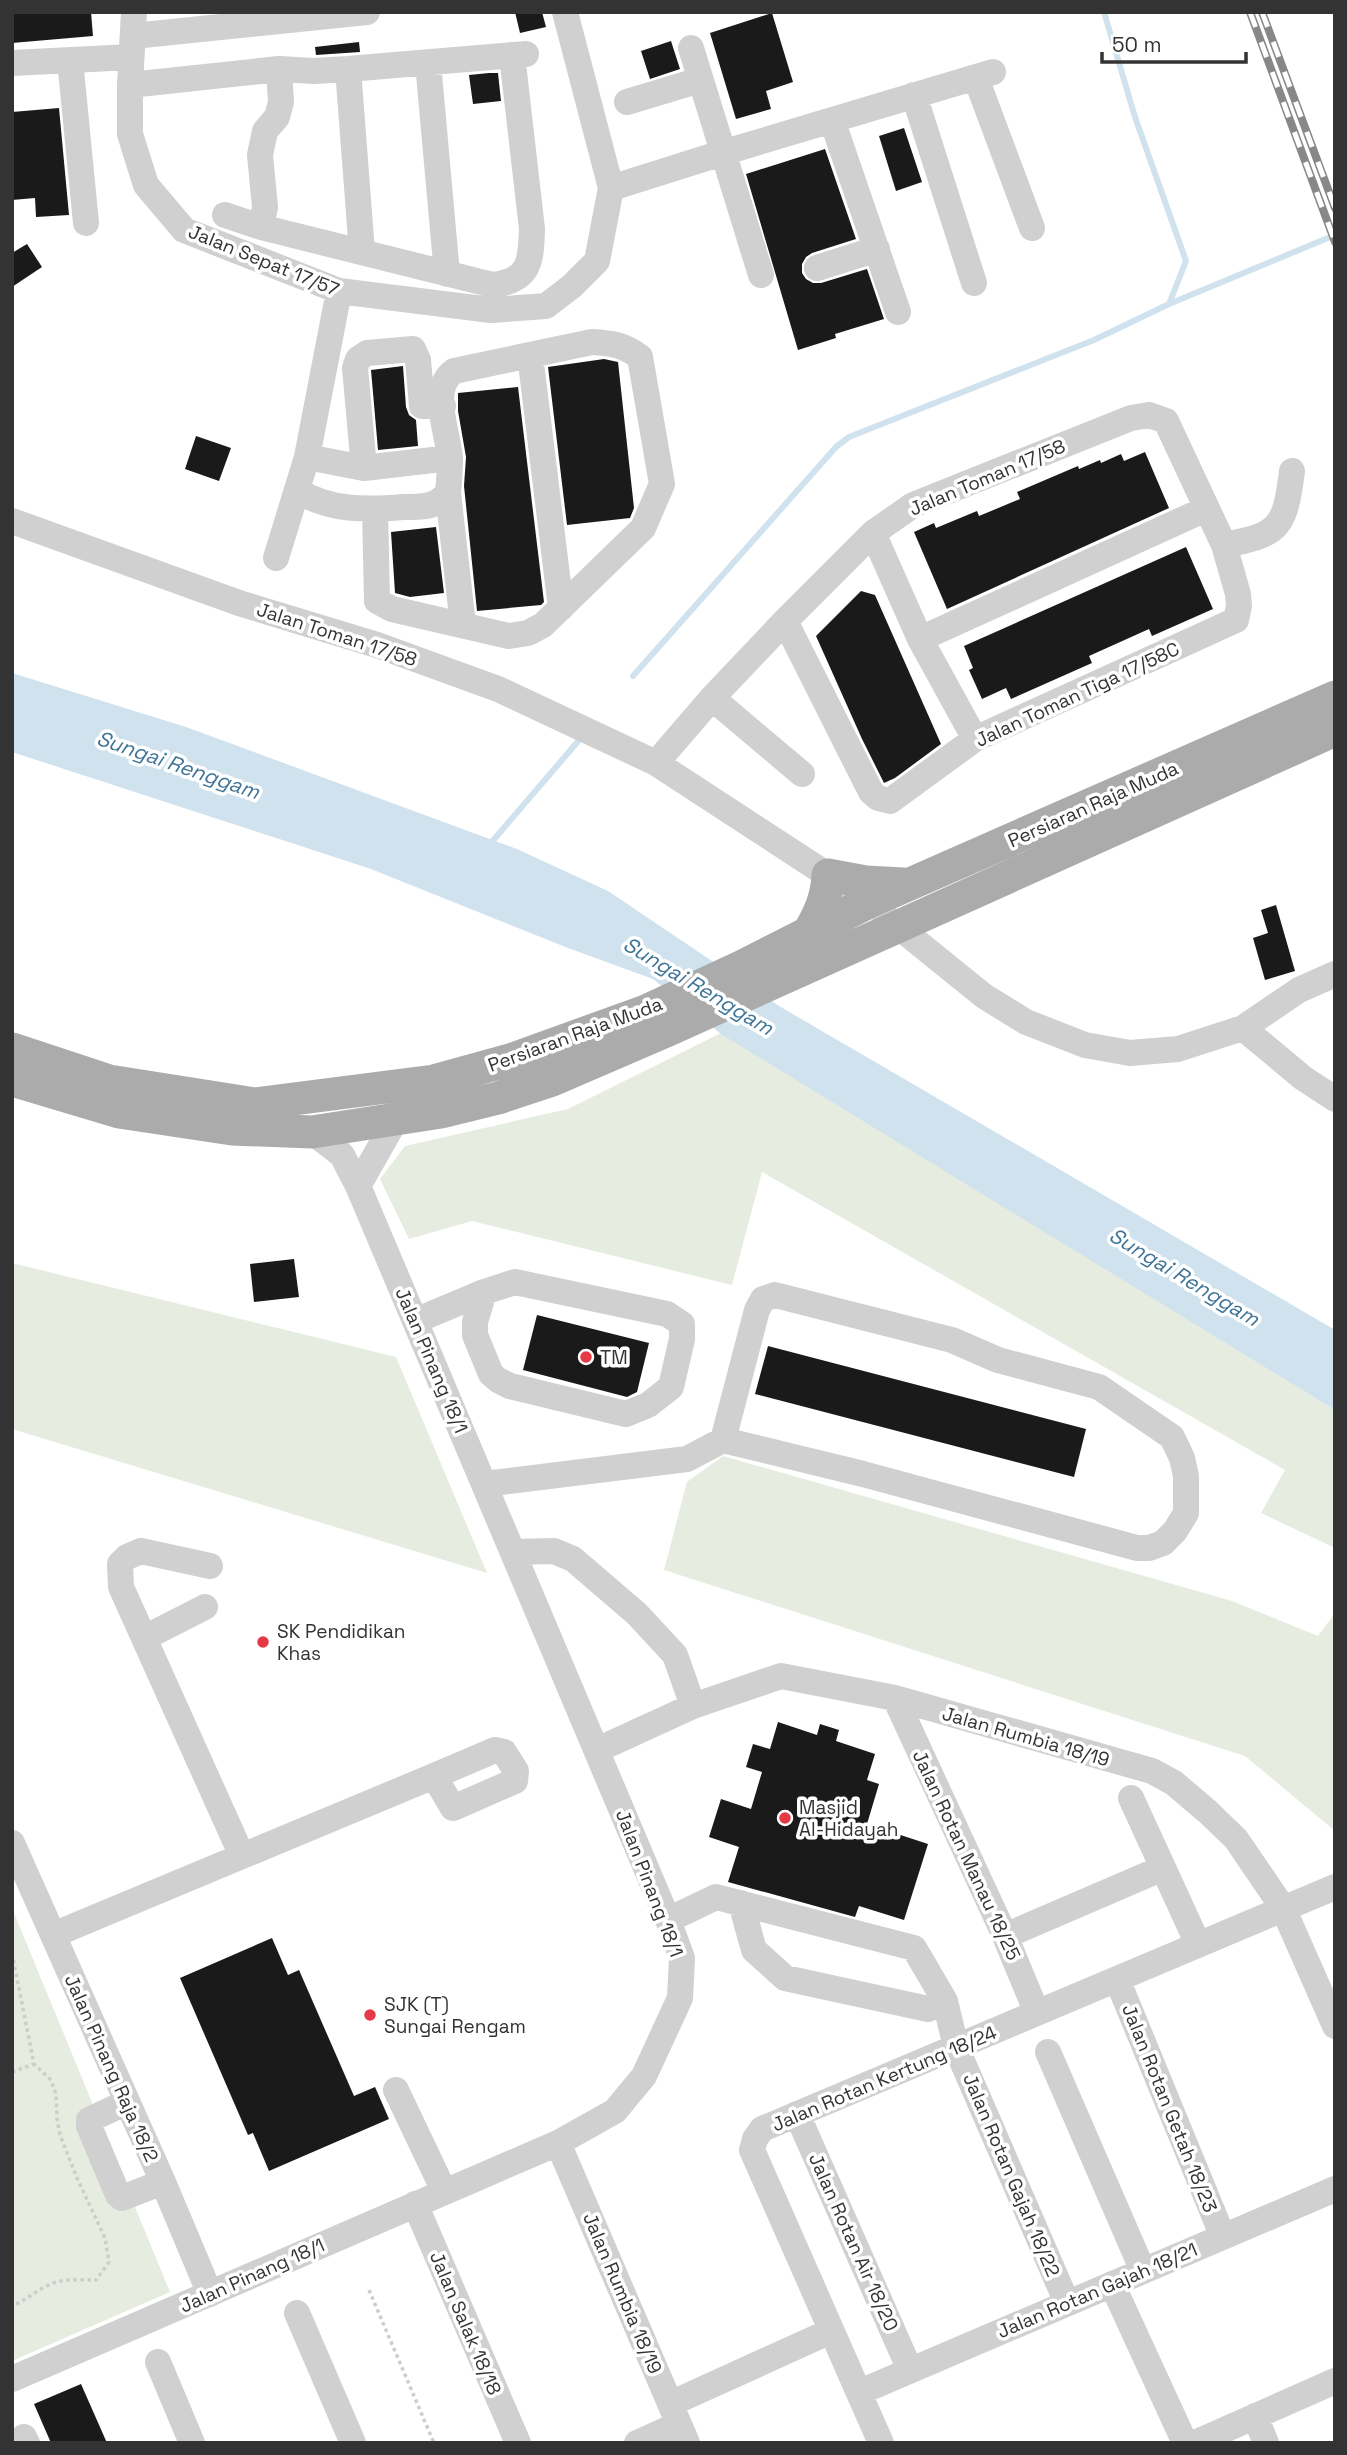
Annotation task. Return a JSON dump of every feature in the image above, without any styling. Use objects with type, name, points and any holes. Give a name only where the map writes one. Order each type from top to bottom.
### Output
[{"type":"main road","name":"Persiaran Raja Muda","points":[[755,976],[809,932],[869,902],[1335,697]]},
{"type":"main road","name":"Persiaran Raja Muda","points":[[12,1080],[119,1112],[232,1129],[312,1132],[441,1112],[498,1098],[552,1080],[657,1020],[755,976],[898,928],[1335,730]]},
{"type":"main road","points":[[809,932],[821,912],[828,875],[866,882],[909,884]]},
{"type":"main road","name":"Persiaran Raja Muda","points":[[12,1049],[109,1081],[254,1104],[435,1081],[657,1020]]},
{"type":"street","points":[[12,64],[70,60],[165,23],[367,12]]},
{"type":"street","name":"Jalan Sepat 17/57","points":[[133,35],[130,134],[146,186],[184,230],[339,291],[491,310],[546,306],[572,286],[597,261],[611,188],[565,12]]},
{"type":"street","points":[[691,48],[761,275]]},
{"type":"street","points":[[130,85],[279,69],[314,71],[519,55],[532,229],[531,256],[524,271],[512,282],[493,285],[261,228],[225,215]]},
{"type":"street","points":[[70,60],[86,223]]},
{"type":"street","points":[[428,63],[447,274]]},
{"type":"street","points":[[261,228],[265,207],[260,155],[265,131],[277,117],[281,102],[279,69]]},
{"type":"street","points":[[348,69],[362,252]]},
{"type":"street","points":[[611,188],[985,75],[1032,228]]},
{"type":"street","points":[[627,102],[700,80]]},
{"type":"street","points":[[914,95],[974,283]]},
{"type":"street","points":[[832,120],[898,312]]},
{"type":"street","points":[[817,268],[877,249]]},
{"type":"street","points":[[276,558],[307,457],[339,291]]},
{"type":"street","points":[[375,509],[377,601],[392,609],[509,636],[528,633],[543,625],[643,528],[662,484],[640,357],[615,343],[592,342],[454,371],[446,377],[441,391],[450,458],[447,493],[463,625]]},
{"type":"street","points":[[364,468],[355,368],[358,359],[367,353],[413,349],[418,360],[422,406],[443,406]]},
{"type":"street","points":[[530,355],[561,608]]},
{"type":"street","name":"Jalan Toman 17/58","points":[[656,763],[712,698],[785,621],[873,533],[913,505],[1131,418],[1149,415],[1166,421],[1206,509]]},
{"type":"street","points":[[307,457],[364,468],[450,458]]},
{"type":"street","points":[[920,639],[1206,509],[1224,545],[1251,540],[1273,531],[1285,513],[1292,471]]},
{"type":"street","points":[[298,490],[307,497],[333,505],[375,509],[426,506],[438,502],[447,493]]},
{"type":"street","name":"Jalan Toman 17/58","points":[[12,521],[239,603],[377,645],[498,688],[656,763],[869,902],[984,996],[1026,1022],[1085,1045],[1130,1053],[1178,1049],[1243,1028],[1299,990],[1335,974]]},
{"type":"street","points":[[873,533],[920,639],[975,740]]},
{"type":"street","name":"Jalan Toman Tiga 17/58C","points":[[785,621],[871,792],[890,800],[975,740],[1236,620],[1240,606],[1224,545]]},
{"type":"street","points":[[712,698],[802,774]]},
{"type":"street","points":[[1243,1028],[1303,1078],[1335,1099]]},
{"type":"street","points":[[358,1186],[396,1119]]},
{"type":"street","name":"Jalan Pinang 18/1","points":[[12,2379],[558,2143],[615,2111],[644,2076],[680,1998],[681,1958],[668,1920],[358,1186],[342,1155],[312,1132]]},
{"type":"street","points":[[415,1321],[484,1292],[515,1282],[667,1314],[682,1324],[682,1339],[671,1387],[648,1405],[626,1414],[510,1386],[491,1374],[475,1335],[475,1322],[484,1292]]},
{"type":"street","points":[[484,1484],[687,1460],[723,1440],[863,1474],[1137,1548],[1149,1548],[1163,1543],[1175,1531],[1186,1513],[1186,1476],[1182,1458],[1172,1437],[1100,1387],[998,1360],[953,1340],[775,1295],[763,1299],[757,1310],[723,1440]]},
{"type":"street","points":[[210,1566],[141,1551],[127,1557],[120,1564],[121,1587],[242,1856]]},
{"type":"street","points":[[513,1552],[554,1551],[573,1559],[637,1614],[675,1655],[693,1706]]},
{"type":"street","points":[[144,1638],[205,1607]]},
{"type":"street","name":"Jalan Rumbia 18/19","points":[[597,1750],[693,1706],[781,1676],[895,1698],[1152,1771],[1174,1783],[1236,1839],[1283,1908],[1335,2026]]},
{"type":"street","name":"Jalan Rotan Manau 18/25","points":[[895,1698],[1005,1936],[1037,2012]]},
{"type":"street","points":[[53,1936],[434,1776]]},
{"type":"street","points":[[1132,1798],[1198,1944]]},
{"type":"street","name":"Jalan Pinang Raja 18/2","points":[[12,1843],[210,2294]]},
{"type":"street","points":[[1005,1936],[1163,1868]]},
{"type":"street","name":"Jalan Rotan Kertung 18/24","points":[[881,2443],[752,2150],[762,2129],[1335,1886]]},
{"type":"street","name":"Jalan Rotan Gajah 18/22","points":[[668,1920],[716,1897],[914,1948],[944,2001],[956,2047],[1067,2303]]},
{"type":"street","points":[[741,1903],[754,1950],[785,1978],[928,2009],[944,2001]]},
{"type":"street","name":"Jalan Rotan Getah 18/23","points":[[1117,1979],[1223,2237]]},
{"type":"street","points":[[1048,2052],[1143,2271]]},
{"type":"street","points":[[396,2090],[444,2191]]},
{"type":"street","points":[[127,2102],[89,2120],[89,2126],[118,2195],[122,2199],[163,2182]]},
{"type":"street","name":"Jalan Rotan Air 18/20","points":[[797,2114],[910,2370]]},
{"type":"street","name":"Jalan Rumbia 18/19","points":[[558,2143],[679,2423]]},
{"type":"street","name":"Jalan Rotan Gajah 18/21","points":[[860,2392],[1335,2189]]},
{"type":"street","name":"Jalan Salak 18/18","points":[[415,2204],[518,2443]]},
{"type":"street","points":[[1112,2284],[1185,2443]]},
{"type":"street","points":[[297,2313],[353,2443]]},
{"type":"street","points":[[637,2443],[679,2423],[831,2331]]},
{"type":"street","points":[[158,2362],[192,2443]]},
{"type":"street","points":[[1195,2443],[1335,2381]]},
{"type":"street","points":[[1255,2416],[1266,2443]]},
{"type":"path","points":[[12,1954],[34,2064],[51,2080],[54,2087],[60,2135],[105,2238],[109,2262],[96,2280],[50,2284],[25,2301],[12,2306]]},
{"type":"path","points":[[12,2073],[34,2064]]},
{"type":"path","points":[[369,2290],[435,2443]]},
{"type":"shaded area","points":[[721,1033],[1335,1410],[1335,1548],[1261,1513],[1285,1470],[762,1172],[732,1285],[472,1221],[409,1239],[380,1179],[405,1146],[568,1109]]},
{"type":"shaded area","points":[[12,1263],[396,1357],[487,1573],[12,1429]]},
{"type":"shaded area","points":[[723,1456],[1232,1601],[1318,1636],[1335,1613],[1335,1831],[1245,1756],[664,1570],[687,1482]]},
{"type":"shaded area","points":[[12,1908],[170,2292],[12,2361]]},
{"type":"water","name":"Sungai Renggam","points":[[12,673],[186,727],[517,849],[608,891],[779,1006],[1335,1330],[1335,1410],[721,1034],[653,979],[371,869],[12,752]]},
{"type":"building","points":[[12,12],[91,12],[93,36],[12,43]]},
{"type":"building","points":[[515,12],[542,12],[546,27],[520,33]]},
{"type":"building","points":[[772,13],[793,82],[766,91],[771,109],[736,119],[710,33]]},
{"type":"building","points":[[671,41],[680,69],[650,79],[641,51]]},
{"type":"building","points":[[359,42],[360,52],[316,55],[315,47]]},
{"type":"building","points":[[498,73],[501,101],[473,104],[469,75]]},
{"type":"building","points":[[59,108],[69,215],[36,217],[35,198],[12,200],[12,112]]},
{"type":"building","points":[[904,128],[922,182],[896,191],[879,136]]},
{"type":"building","points":[[825,149],[856,239],[812,253],[802,264],[802,273],[813,283],[821,283],[867,269],[884,319],[835,334],[836,338],[798,350],[746,174]]},
{"type":"building","points":[[27,244],[42,267],[12,287],[12,253]]},
{"type":"building","points":[[604,359],[618,362],[634,508],[630,518],[567,525],[548,367]]},
{"type":"building","points":[[403,366],[406,407],[409,415],[416,420],[418,446],[378,450],[371,370]]},
{"type":"building","points":[[518,387],[544,602],[541,605],[477,611],[464,486],[466,457],[458,411],[458,393]]},
{"type":"building","points":[[196,436],[231,448],[219,481],[185,469]]},
{"type":"building","points":[[1145,452],[1169,508],[947,609],[914,532],[934,523],[936,528],[977,511],[979,516],[1020,499],[1017,492],[1078,466],[1079,469],[1100,460],[1101,463],[1121,454],[1124,461]]},
{"type":"building","points":[[436,527],[444,593],[410,597],[395,593],[391,532]]},
{"type":"building","points":[[1186,547],[1213,609],[1152,636],[1149,629],[1089,656],[1092,663],[1011,699],[1006,688],[982,699],[969,670],[973,668],[964,646]]},
{"type":"building","points":[[861,591],[875,595],[941,744],[884,783],[816,636]]},
{"type":"building","points":[[1276,905],[1295,971],[1265,980],[1253,938],[1268,933],[1261,910]]},
{"type":"building","points":[[294,1259],[299,1297],[254,1302],[250,1264]]},
{"type":"building","name":"TM","points":[[537,1315],[649,1343],[637,1392],[627,1397],[523,1370]]},
{"type":"building","points":[[768,1346],[1086,1429],[1074,1477],[755,1394]]},
{"type":"building","name":"Masjid Al-Hidayah","points":[[778,1722],[817,1735],[820,1724],[839,1730],[836,1741],[875,1754],[867,1780],[879,1784],[867,1824],[928,1844],[904,1920],[859,1906],[855,1917],[728,1882],[739,1847],[709,1837],[721,1799],[751,1809],[762,1772],[746,1767],[753,1744],[770,1749]]},
{"type":"building","points":[[272,1938],[288,1975],[299,1970],[354,2096],[375,2087],[389,2119],[269,2171],[253,2133],[248,2135],[180,1978]]},
{"type":"building","points":[[81,2384],[107,2443],[51,2443],[34,2404]]},
{"type":"waterway","points":[[1104,12],[1135,117],[1186,261],[1169,304]]},
{"type":"waterway","points":[[633,676],[836,447],[849,437],[1094,340],[1169,304],[1335,235]]},
{"type":"waterway","points":[[490,844],[580,739]]},
{"type":"railway","points":[[1250,12],[1335,242]]},
{"type":"railway","points":[[1262,12],[1335,208]]},
{"type":"place","name":"TM","points":[[586,1357]]},
{"type":"place","name":"SK Pendidikan Khas","points":[[263,1642]]},
{"type":"place","name":"Masjid Al-Hidayah","points":[[785,1818]]},
{"type":"place","name":"SJK (T) Sungai Rengam","points":[[370,2015]]}]
